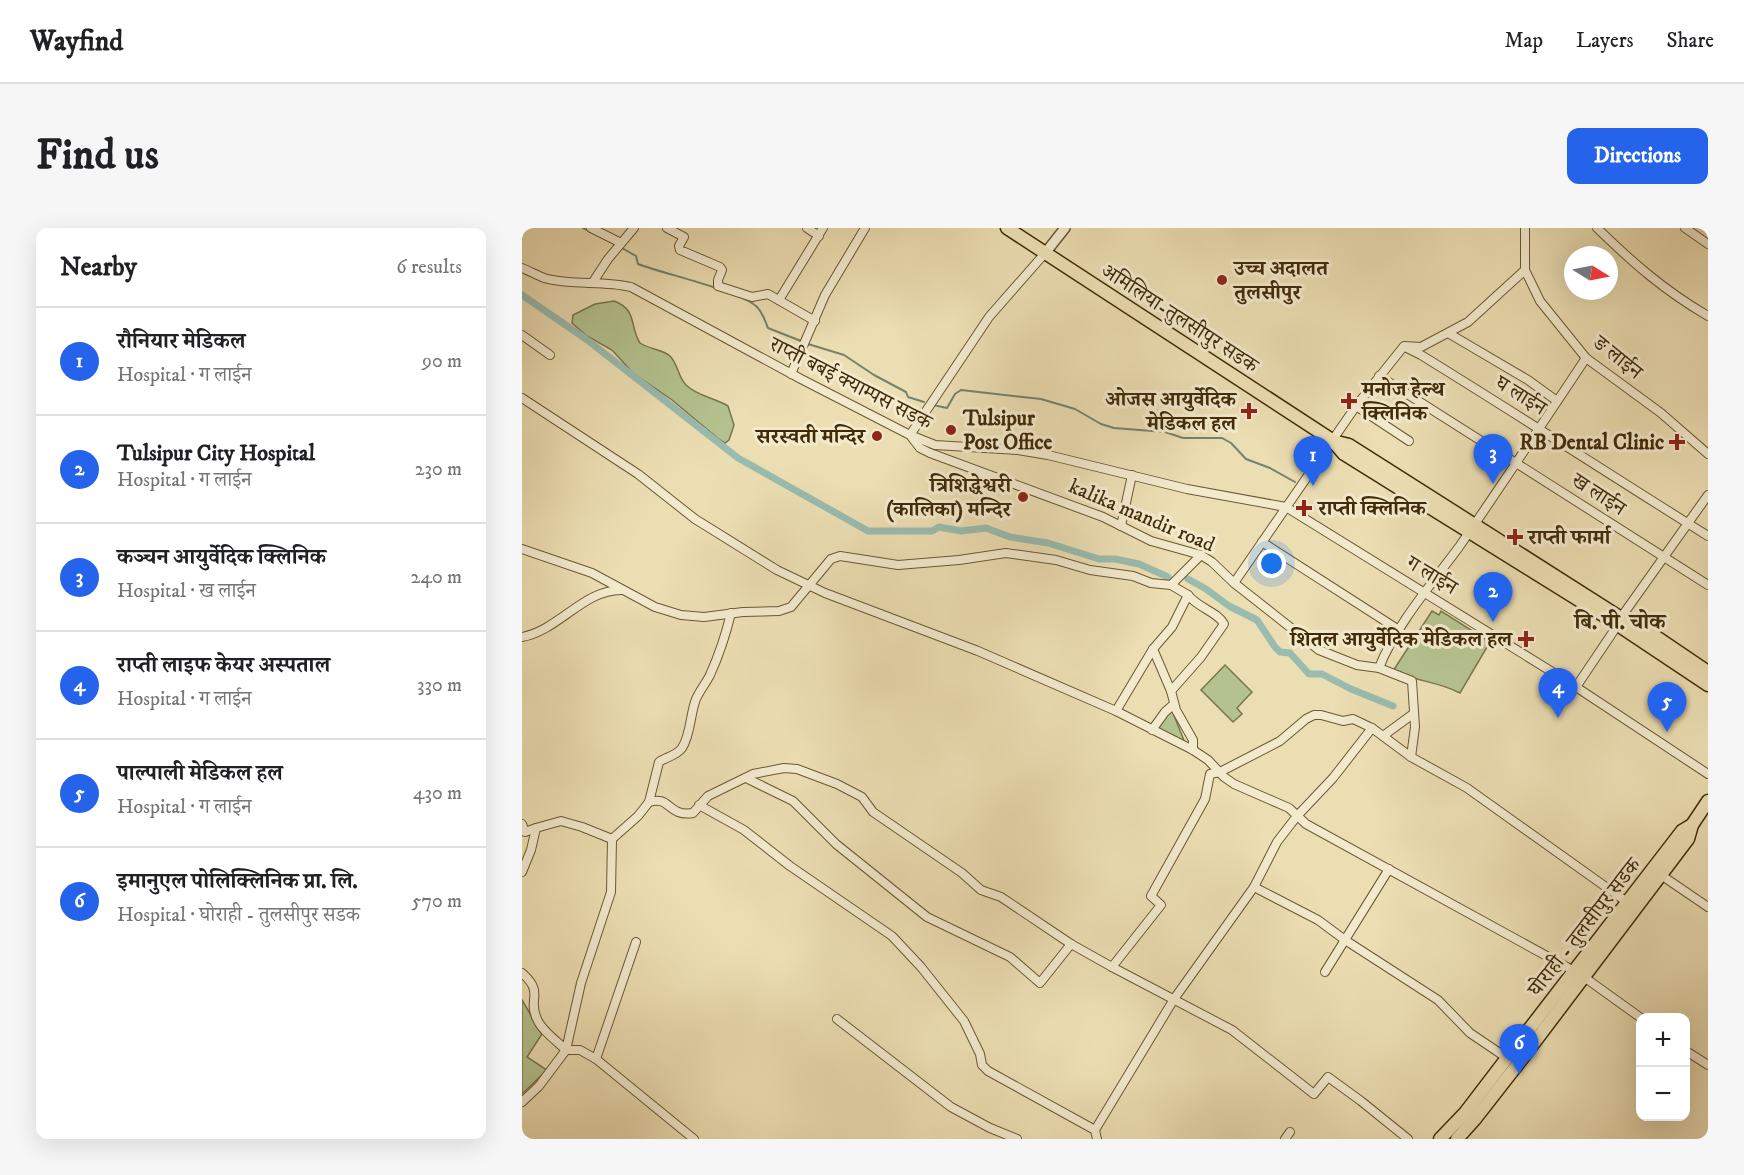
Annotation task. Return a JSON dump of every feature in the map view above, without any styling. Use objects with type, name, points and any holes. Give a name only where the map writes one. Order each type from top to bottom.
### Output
[{"type":"main road","name":"अमिलिया-तुलसीपुर सडक","points":[[1007,228],[1332,440],[1349,445],[1471,529],[1620,621]]},
{"type":"main road","points":[[1620,621],[1637,624],[1708,672]]},
{"type":"main road","points":[[1620,621],[1708,685]]},
{"type":"main road","name":"घोराही - तुलसीपुर सडक","points":[[1440,1139],[1505,1067],[1661,875],[1688,839],[1692,825],[1708,801]]},
{"type":"main road","name":"घोराही - तुलसीपुर सडक","points":[[1579,974],[1627,902],[1682,831],[1692,825]]},
{"type":"main road","name":"घोराही - तुलसीपुर सडक","points":[[1456,1139],[1475,1119],[1505,1067]]},
{"type":"street","points":[[591,228],[621,243]]},
{"type":"street","points":[[593,282],[634,228]]},
{"type":"street","points":[[667,228],[684,237],[679,246],[680,250],[720,267],[722,270],[718,286],[752,297],[768,294],[815,321]]},
{"type":"street","points":[[807,228],[819,236]]},
{"type":"street","points":[[779,300],[823,228]]},
{"type":"street","points":[[791,374],[825,295],[865,228]]},
{"type":"street","points":[[910,435],[989,316],[1065,228]]},
{"type":"street","points":[[1234,583],[1356,406],[1404,346],[1421,347],[1468,322],[1525,270],[1525,228]]},
{"type":"street","points":[[1597,228],[1637,267],[1677,298],[1708,316]]},
{"type":"street","points":[[1685,228],[1708,244]]},
{"type":"street","name":"राप्ती बबई क्याम्पस सडक","points":[[522,268],[545,278],[631,286],[791,374],[910,435],[935,445],[1018,450],[1187,489],[1286,507]]},
{"type":"street","name":"ङ लाईन","points":[[1525,270],[1540,301],[1586,358],[1661,413],[1708,454]]},
{"type":"street","points":[[1448,333],[1528,380],[1557,401]]},
{"type":"street","points":[[522,335],[550,355]]},
{"type":"street","name":"घ लाईन","points":[[1404,346],[1539,428],[1580,457],[1708,536]]},
{"type":"street","points":[[1379,668],[1383,655],[1399,630],[1471,529],[1586,358]]},
{"type":"street","name":"ख लाईन","points":[[1379,376],[1708,585]]},
{"type":"street","points":[[522,398],[638,474],[695,519],[777,570],[809,586],[936,633],[1116,711],[1193,750],[1208,760],[1234,784],[1288,808],[1306,824],[1579,974],[1636,1014]]},
{"type":"street","points":[[1356,406],[1409,441]]},
{"type":"street","name":"kalika mandir road","points":[[910,435],[920,448],[930,453],[1074,505],[1104,517],[1151,541],[1201,555],[1319,650],[1357,664],[1379,668],[1412,681],[1413,714]]},
{"type":"street","points":[[1121,526],[1132,475]]},
{"type":"street","points":[[1576,687],[1708,495]]},
{"type":"street","name":"ग लाईन","points":[[1286,507],[1426,592],[1708,774]]},
{"type":"street","points":[[1262,542],[1399,630]]},
{"type":"street","points":[[522,549],[592,573],[655,607],[681,615],[704,617],[731,613],[779,611],[791,607],[831,559],[840,556],[898,565],[1006,553],[1056,560],[1090,570],[1133,576],[1162,585],[1171,585],[1188,596],[1195,604],[1221,619],[1224,624],[1201,657],[1171,691]]},
{"type":"street","points":[[1171,585],[1201,555]]},
{"type":"street","points":[[522,638],[546,627],[609,589],[624,590]]},
{"type":"street","points":[[1116,711],[1153,648],[1172,627],[1188,596]]},
{"type":"street","points":[[522,1102],[539,1086],[566,1050],[581,983],[611,892],[612,839],[650,802],[659,762],[674,755],[688,735],[697,696],[710,677],[731,613]]},
{"type":"street","points":[[1153,648],[1174,704],[1193,740],[1193,750]]},
{"type":"street","points":[[1152,730],[1174,704]]},
{"type":"street","points":[[1383,736],[1413,714],[1415,727],[1411,757]]},
{"type":"street","points":[[1112,967],[1161,905],[1151,896],[1205,799],[1210,774],[1220,772],[1280,741],[1314,715],[1343,721],[1353,719],[1372,728],[1411,757],[1467,788],[1627,902]]},
{"type":"street","points":[[699,805],[744,830],[790,866],[892,936],[921,967],[964,1021],[980,1054],[982,1065],[988,1071],[1096,1135],[1174,999],[1254,887],[1277,842],[1297,816],[1333,778],[1372,728]]},
{"type":"street","points":[[650,802],[657,800],[667,803],[675,812],[693,813],[708,796],[753,774],[784,768],[797,769],[837,784],[862,797],[873,812],[962,873],[981,890],[1001,897],[1071,944],[1232,1030],[1314,1094],[1328,1077],[1408,1139]]},
{"type":"street","points":[[746,778],[794,801],[836,844],[927,917],[1010,957],[1040,983],[1071,944]]},
{"type":"street","points":[[522,824],[525,832],[561,821],[582,826],[612,839]]},
{"type":"street","points":[[522,872],[531,850],[536,828]]},
{"type":"street","points":[[1325,972],[1389,869]]},
{"type":"street","points":[[1661,875],[1708,907]]},
{"type":"street","points":[[1254,887],[1318,920],[1438,1000],[1505,1067]]},
{"type":"street","points":[[596,1059],[636,942]]},
{"type":"street","points":[[522,973],[531,980],[535,990],[534,1011],[538,1021],[566,1050],[580,1050],[596,1059],[694,1139]]},
{"type":"street","points":[[837,1019],[951,1107],[990,1128],[1017,1139]]},
{"type":"street","points":[[1690,1054],[1708,1065]]},
{"type":"green space","points":[[614,301],[627,309],[640,343],[670,356],[683,382],[690,389],[728,406],[734,425],[729,440],[725,443],[720,440],[672,400],[633,373],[612,350],[587,336],[572,323],[573,315],[595,304]]},
{"type":"green space","points":[[1432,611],[1439,615],[1441,611],[1490,642],[1460,693],[1393,671]]},
{"type":"green space","points":[[1225,665],[1252,692],[1237,708],[1242,714],[1233,722],[1201,690]]},
{"type":"green space","points":[[1171,708],[1185,743],[1156,728]]},
{"type":"green space","points":[[522,1000],[542,1034],[527,1057],[547,1070],[522,1094]]},
{"type":"waterway","points":[[583,228],[592,232]]},
{"type":"waterway","points":[[622,248],[636,256],[638,264],[719,289],[748,301],[759,309],[768,328],[801,341]]},
{"type":"waterway","points":[[522,295],[586,339],[738,458],[868,531],[932,531],[939,527],[961,531],[986,528],[1010,537],[1048,543],[1099,559],[1115,559],[1139,564],[1168,577]]},
{"type":"waterway","points":[[808,344],[844,355],[874,375],[906,392],[908,397],[924,402]]},
{"type":"waterway","points":[[933,405],[947,408],[955,394],[961,390],[1041,399],[1075,409],[1101,424],[1114,428],[1165,432],[1183,438],[1222,438],[1231,443],[1246,459],[1270,468],[1295,482]]},
{"type":"waterway","points":[[1188,579],[1229,606],[1257,620],[1275,647],[1280,652],[1290,653],[1309,674],[1322,674],[1393,706]]},
{"type":"place","name":"उच्च अदालत तुलसीपुर","points":[[1222,280]]},
{"type":"place","name":"मनोज हेल्थ क्लिनिक","points":[[1349,401]]},
{"type":"place","name":"ओजस आयुर्वेदिक मेडिकल हल","points":[[1249,411]]},
{"type":"place","name":"Tulsipur Post Office","points":[[951,430]]},
{"type":"place","name":"सरस्वती मन्दिर","points":[[877,436]]},
{"type":"place","name":"RB Dental Clinic","points":[[1677,442]]},
{"type":"place","name":"कञ्चन आयुर्वेदिक क्लिनिक","points":[[1493,484]]},
{"type":"place","name":"रौनियार मेडिकल","points":[[1313,486]]},
{"type":"place","name":"त्रिशिद्धेश्वरी (कालिका) मन्दिर","points":[[1023,497]]},
{"type":"place","name":"राप्ती क्लिनिक","points":[[1304,508]]},
{"type":"place","name":"राप्ती फार्मा","points":[[1515,537]]},
{"type":"place","name":"Tulsipur City Hospital","points":[[1493,622]]},
{"type":"place","name":"शितल आयुर्वेदिक मेडिकल हल","points":[[1526,639]]},
{"type":"place","name":"राप्ती लाइफ केयर अस्पताल","points":[[1558,718]]},
{"type":"place","name":"पाल्पाली मेडिकल हल","points":[[1667,732]]},
{"type":"place","name":"इमानुएल पोलिक्लिनिक प्रा. लि.","points":[[1519,1074]]},
{"type":"district","name":"बि. पी. चोक","points":[[1620,621]]}]
